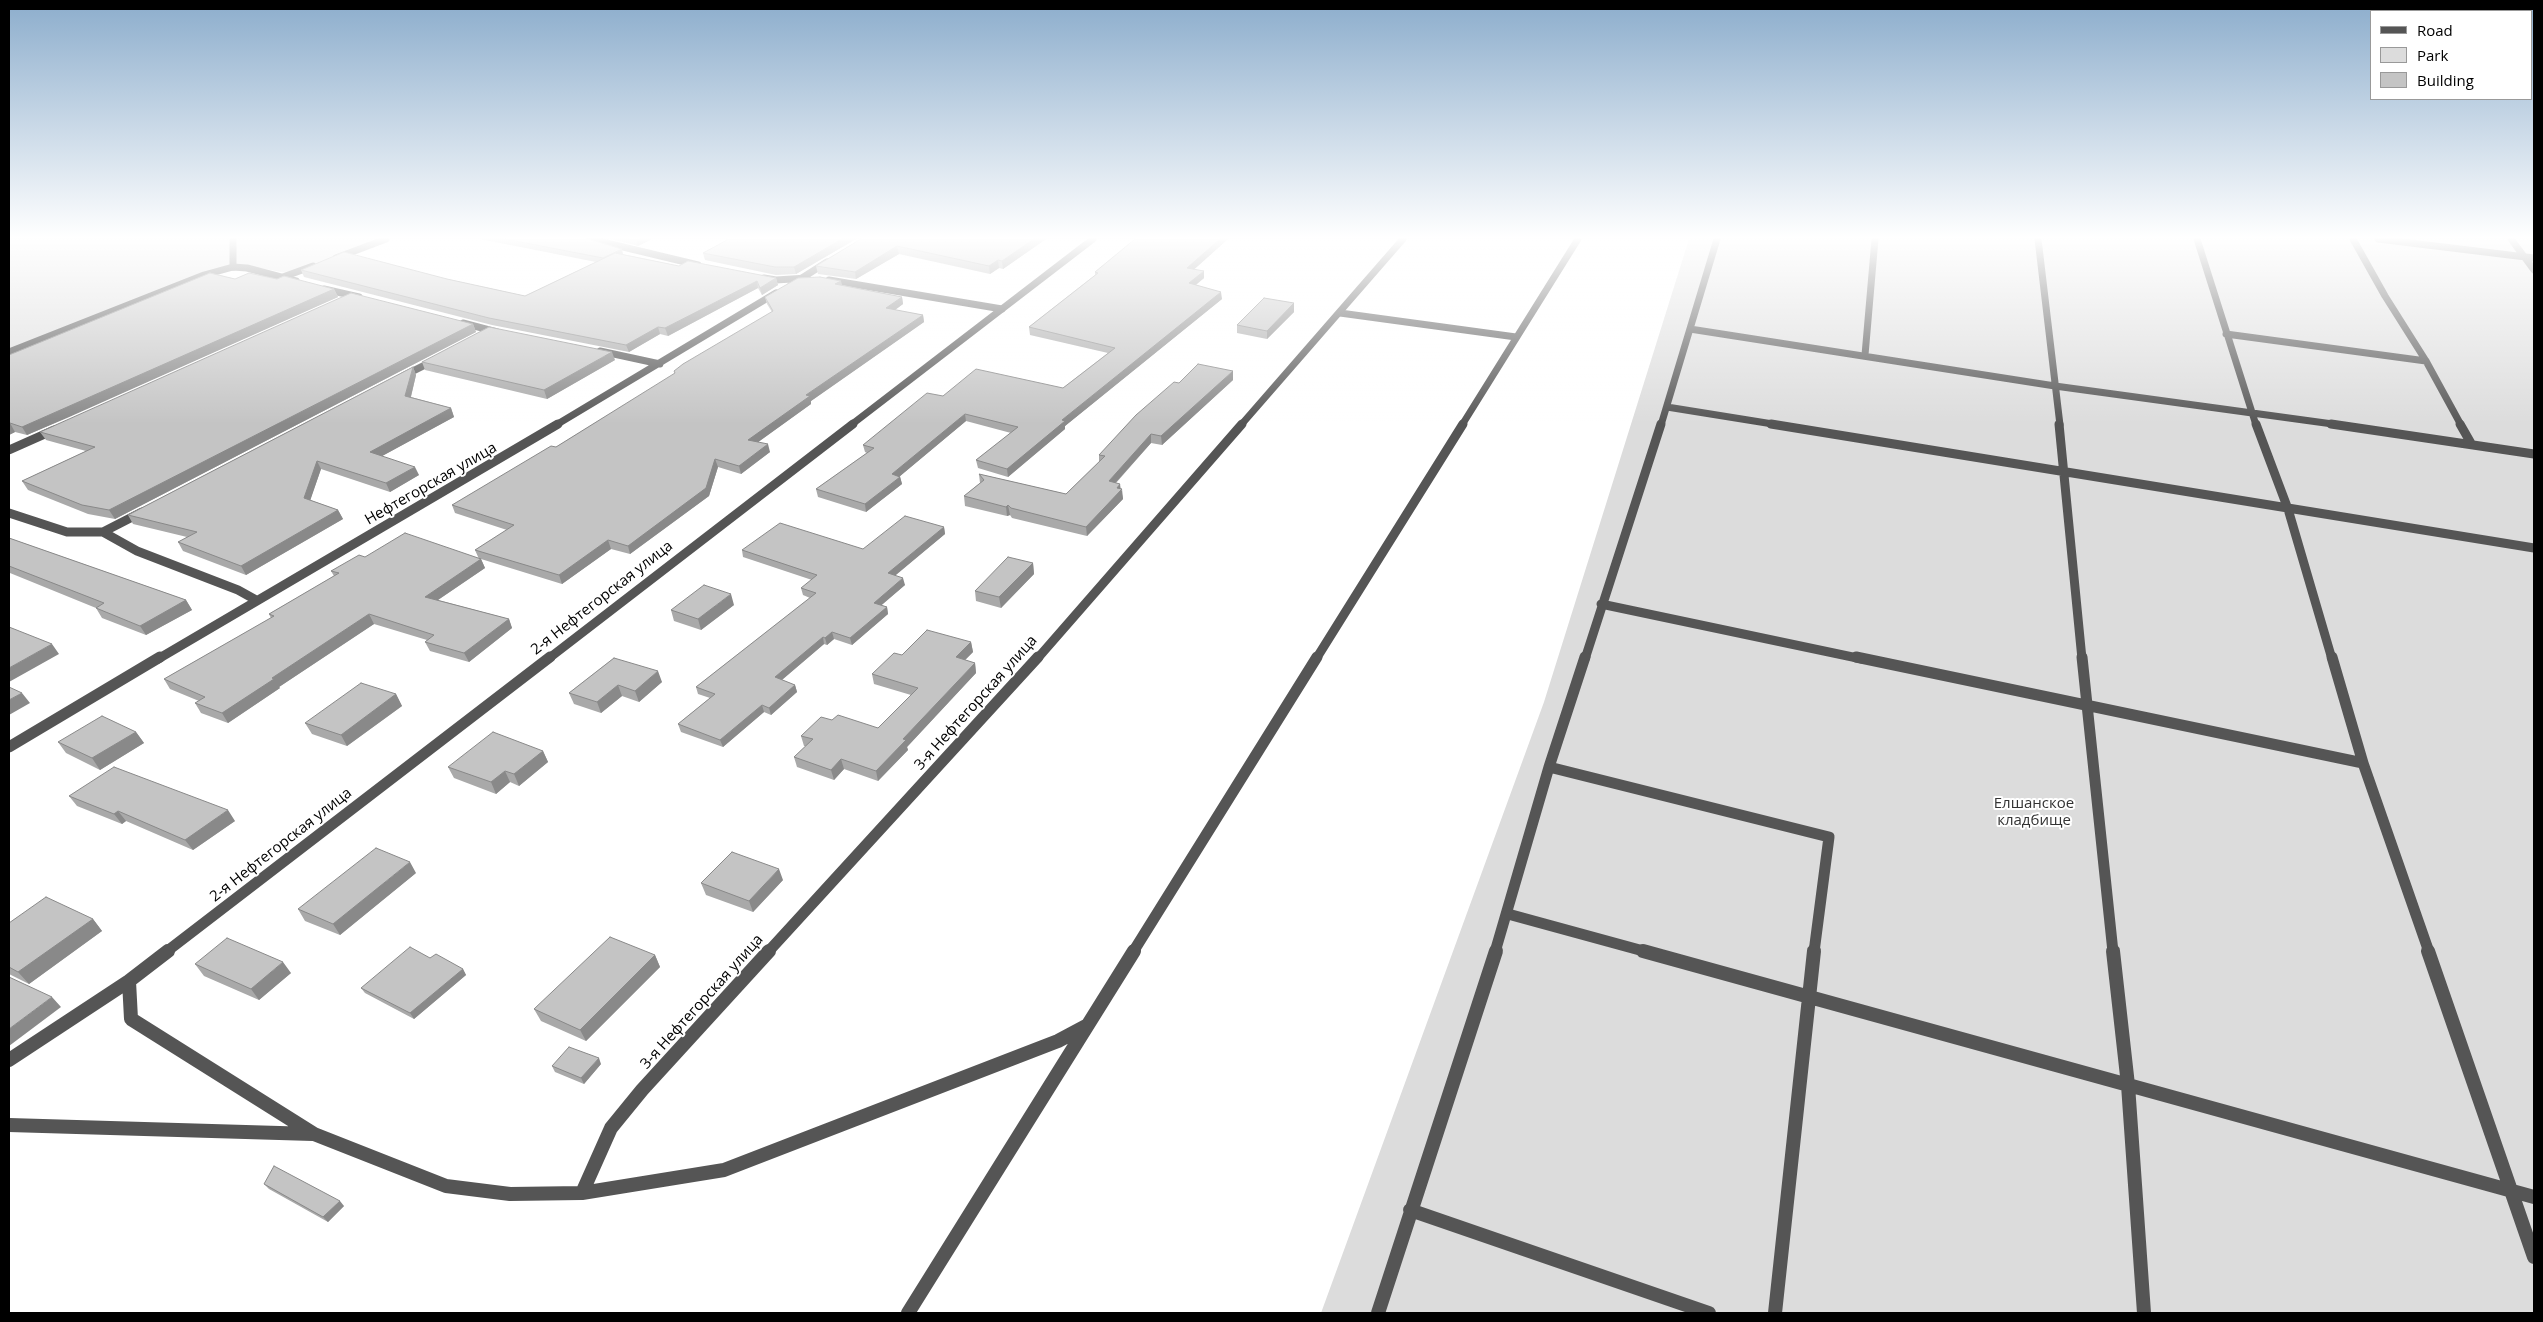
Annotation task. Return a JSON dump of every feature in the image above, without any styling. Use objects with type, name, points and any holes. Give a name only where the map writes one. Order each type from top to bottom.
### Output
[{"type":"street","points":[[9,352],[139,301]]},
{"type":"street","points":[[338,303],[343,301]]},
{"type":"street","name":"Нефтегорская улица","points":[[9,747],[256,600],[418,508],[765,301]]},
{"type":"street","points":[[951,301],[1002,309]]},
{"type":"street","name":"2-я Нефтегорская улица","points":[[9,1060],[129,981],[1013,301]]},
{"type":"street","name":"3-я Нефтегорская улица","points":[[582,1193],[611,1128],[642,1090],[1065,628],[1350,301]]},
{"type":"street","points":[[908,1313],[1539,301]]},
{"type":"street","points":[[1378,1313],[1508,914],[1549,767],[1667,407],[1698,301]]},
{"type":"street","points":[[1866,355],[1870,301]]},
{"type":"street","points":[[2045,301],[2065,472],[2086,706],[2128,1085],[2144,1313]]},
{"type":"street","points":[[2216,301],[2252,412],[2288,509],[2363,763],[2534,1257]]},
{"type":"street","points":[[2388,301],[2426,361],[2472,445]]},
{"type":"street","points":[[1340,313],[1516,337]]},
{"type":"street","points":[[455,321],[501,332]]},
{"type":"street","points":[[1690,329],[2055,386],[2252,412],[2534,454]]},
{"type":"street","points":[[482,335],[491,330]]},
{"type":"street","points":[[2226,334],[2426,361]]},
{"type":"street","points":[[589,349],[660,364]]},
{"type":"street","points":[[394,381],[447,353]]},
{"type":"street","points":[[1667,407],[2534,548]]},
{"type":"street","points":[[9,450],[62,426]]},
{"type":"street","points":[[9,513],[67,532],[103,532],[147,509]]},
{"type":"street","points":[[103,532],[137,551],[238,590],[256,600]]},
{"type":"street","points":[[1601,604],[2363,763]]},
{"type":"street","points":[[1549,767],[1829,837],[1808,998],[1775,1313]]},
{"type":"street","points":[[1508,914],[2534,1197]]},
{"type":"street","points":[[129,981],[131,1019],[314,1134],[446,1186],[510,1194],[582,1193],[724,1170],[1058,1041],[1089,1025]]},
{"type":"street","points":[[9,1126],[314,1134]]},
{"type":"street","points":[[1410,1210],[1709,1313]]},
{"type":"green space","points":[[9,301],[144,301],[9,349]]},
{"type":"green space","name":"Елшанское кладбище","points":[[1670,301],[2534,301],[2534,1313],[1321,1313],[1544,702]]},
{"type":"building","points":[[142,301],[308,301],[22,427],[9,424],[9,355]]},
{"type":"building","points":[[334,301],[381,301],[473,324],[109,510],[82,505],[22,481],[95,447],[40,432]]},
{"type":"building","points":[[421,301],[718,301],[665,328],[658,327],[626,345],[489,318]]},
{"type":"building","points":[[767,301],[897,301],[886,308],[923,315],[806,395],[810,396],[748,440],[768,444],[739,466],[715,459],[706,488],[628,546],[608,540],[559,575],[475,550],[514,525],[452,505],[551,446],[556,447],[675,373],[674,371],[683,364],[773,311]]},
{"type":"building","points":[[1063,301],[1210,301],[1062,420],[1065,421],[1007,469],[976,460],[1018,427],[965,414],[892,474],[900,477],[865,504],[816,489],[874,448],[863,445],[927,393],[943,396],[976,369],[1063,388],[1115,348],[1029,327]]},
{"type":"building","points":[[1261,301],[1294,303],[1267,331],[1237,325]]},
{"type":"building","points":[[489,327],[612,352],[544,390],[422,362]]},
{"type":"building","points":[[1198,364],[1233,371],[1161,436],[1151,434],[1109,481],[1120,484],[1117,488],[1122,489],[1086,527],[1011,508],[1008,505],[1006,507],[964,496],[984,480],[979,474],[1066,494],[1105,456],[1099,455],[1136,415],[1174,382],[1179,383]]},
{"type":"building","points":[[413,367],[405,396],[451,408],[370,452],[415,467],[386,483],[317,461],[304,498],[338,510],[241,566],[178,542],[197,532],[128,515]]},
{"type":"building","points":[[905,516],[944,527],[888,573],[903,578],[874,603],[887,607],[850,638],[832,632],[825,638],[823,637],[775,677],[795,685],[769,708],[762,705],[720,740],[678,724],[715,694],[696,687],[816,593],[801,588],[817,575],[742,550],[780,523],[863,549]]},
{"type":"building","points":[[405,533],[481,559],[425,597],[509,619],[464,653],[425,642],[434,635],[369,614],[222,713],[195,703],[205,697],[164,679],[274,616],[269,614],[339,573],[331,571],[359,555],[365,557]]},
{"type":"building","points":[[9,538],[186,600],[140,626],[96,608],[104,603],[9,566]]},
{"type":"building","points":[[1008,557],[1033,563],[999,597],[975,591]]},
{"type":"building","points":[[704,585],[731,594],[698,619],[671,610]]},
{"type":"building","points":[[9,627],[52,644],[9,668]]},
{"type":"building","points":[[927,630],[971,642],[956,657],[975,663],[903,739],[906,740],[876,771],[841,759],[831,770],[794,757],[813,739],[801,736],[821,717],[832,720],[838,715],[878,728],[918,688],[872,674],[894,653],[902,655]]},
{"type":"building","points":[[614,658],[658,671],[635,691],[618,685],[597,702],[569,693]]},
{"type":"building","points":[[361,683],[396,694],[341,735],[305,723]]},
{"type":"building","points":[[9,687],[22,693],[9,700]]},
{"type":"building","points":[[102,716],[136,732],[92,758],[58,742]]},
{"type":"building","points":[[493,732],[543,751],[514,774],[505,771],[491,782],[448,767]]},
{"type":"building","points":[[114,767],[228,810],[185,840],[118,811],[114,814],[69,796]]},
{"type":"building","points":[[376,848],[410,862],[333,924],[298,909]]},
{"type":"building","points":[[732,852],[779,869],[749,901],[701,883]]},
{"type":"building","points":[[46,897],[93,919],[18,972],[9,967],[9,923]]},
{"type":"building","points":[[610,937],[655,955],[580,1030],[534,1009]]},
{"type":"building","points":[[227,938],[283,962],[251,989],[195,964]]},
{"type":"building","points":[[410,947],[430,958],[436,954],[463,969],[410,1013],[361,988]]},
{"type":"building","points":[[9,977],[52,997],[9,1029]]},
{"type":"building","points":[[569,1047],[599,1058],[581,1078],[552,1066]]},
{"type":"building","points":[[274,1166],[340,1201],[323,1217],[264,1184]]}]
